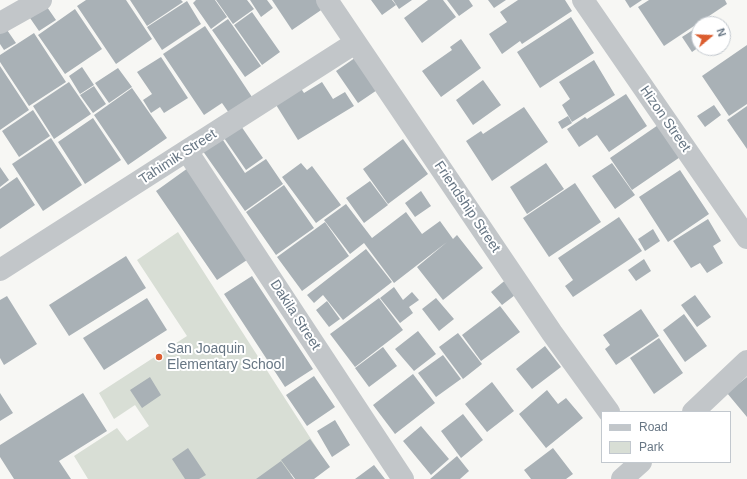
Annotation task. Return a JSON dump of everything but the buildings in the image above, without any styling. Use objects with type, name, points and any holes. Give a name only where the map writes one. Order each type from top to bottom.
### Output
[{"type":"street","points":[[0,23],[41,0]]},
{"type":"street","name":"Friendship Street","points":[[327,0],[552,333],[608,411]]},
{"type":"street","name":"Hizon Street","points":[[583,0],[747,238]]},
{"type":"street","name":"Tahimik Street","points":[[0,270],[355,43]]},
{"type":"street","name":"Dakila Street","points":[[187,151],[403,479]]},
{"type":"street","points":[[695,411],[747,361]]},
{"type":"street","points":[[622,479],[640,463]]},
{"type":"green space","points":[[178,232],[320,453],[283,479],[88,479],[74,456],[117,428],[127,441],[149,426],[135,405],[114,419],[99,393],[187,336],[137,260]]},
{"type":"place","name":"San Joaquin Elementary School","points":[[159,357]]}]
